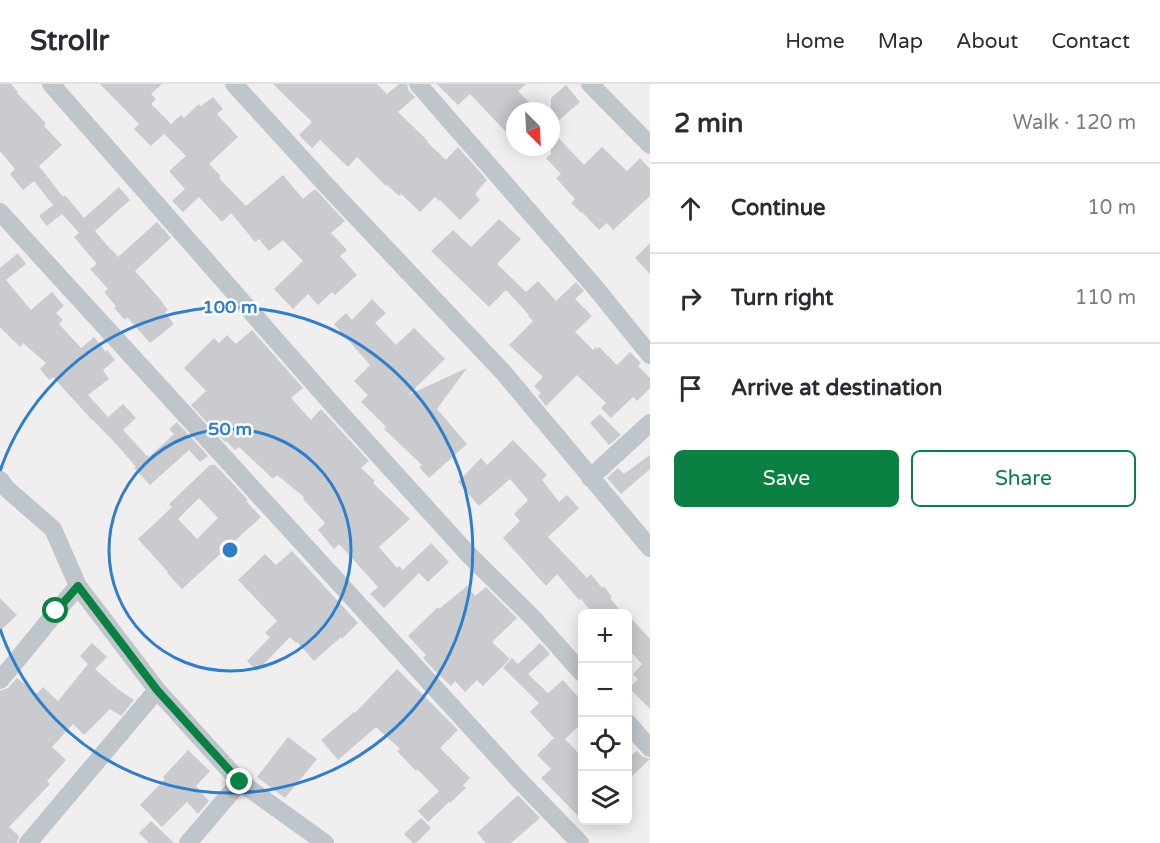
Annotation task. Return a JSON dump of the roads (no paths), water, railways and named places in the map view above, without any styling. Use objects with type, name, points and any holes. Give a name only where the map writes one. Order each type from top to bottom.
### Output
[{"type":"street","points":[[51,84],[333,405],[469,555],[533,618],[578,669]]},
{"type":"street","points":[[234,84],[503,372],[650,548]]},
{"type":"street","points":[[418,84],[594,286],[650,355]]},
{"type":"street","points":[[590,84],[650,145]]},
{"type":"street","points":[[0,212],[519,780],[580,843]]},
{"type":"street","points":[[590,478],[650,423]]},
{"type":"street","points":[[2,487],[53,529],[78,586],[157,690],[240,782],[325,843]]},
{"type":"street","points":[[0,680],[78,586]]},
{"type":"street","points":[[28,843],[157,690]]},
{"type":"street","points":[[632,728],[650,748]]},
{"type":"street","points":[[188,843],[240,782]]}]
